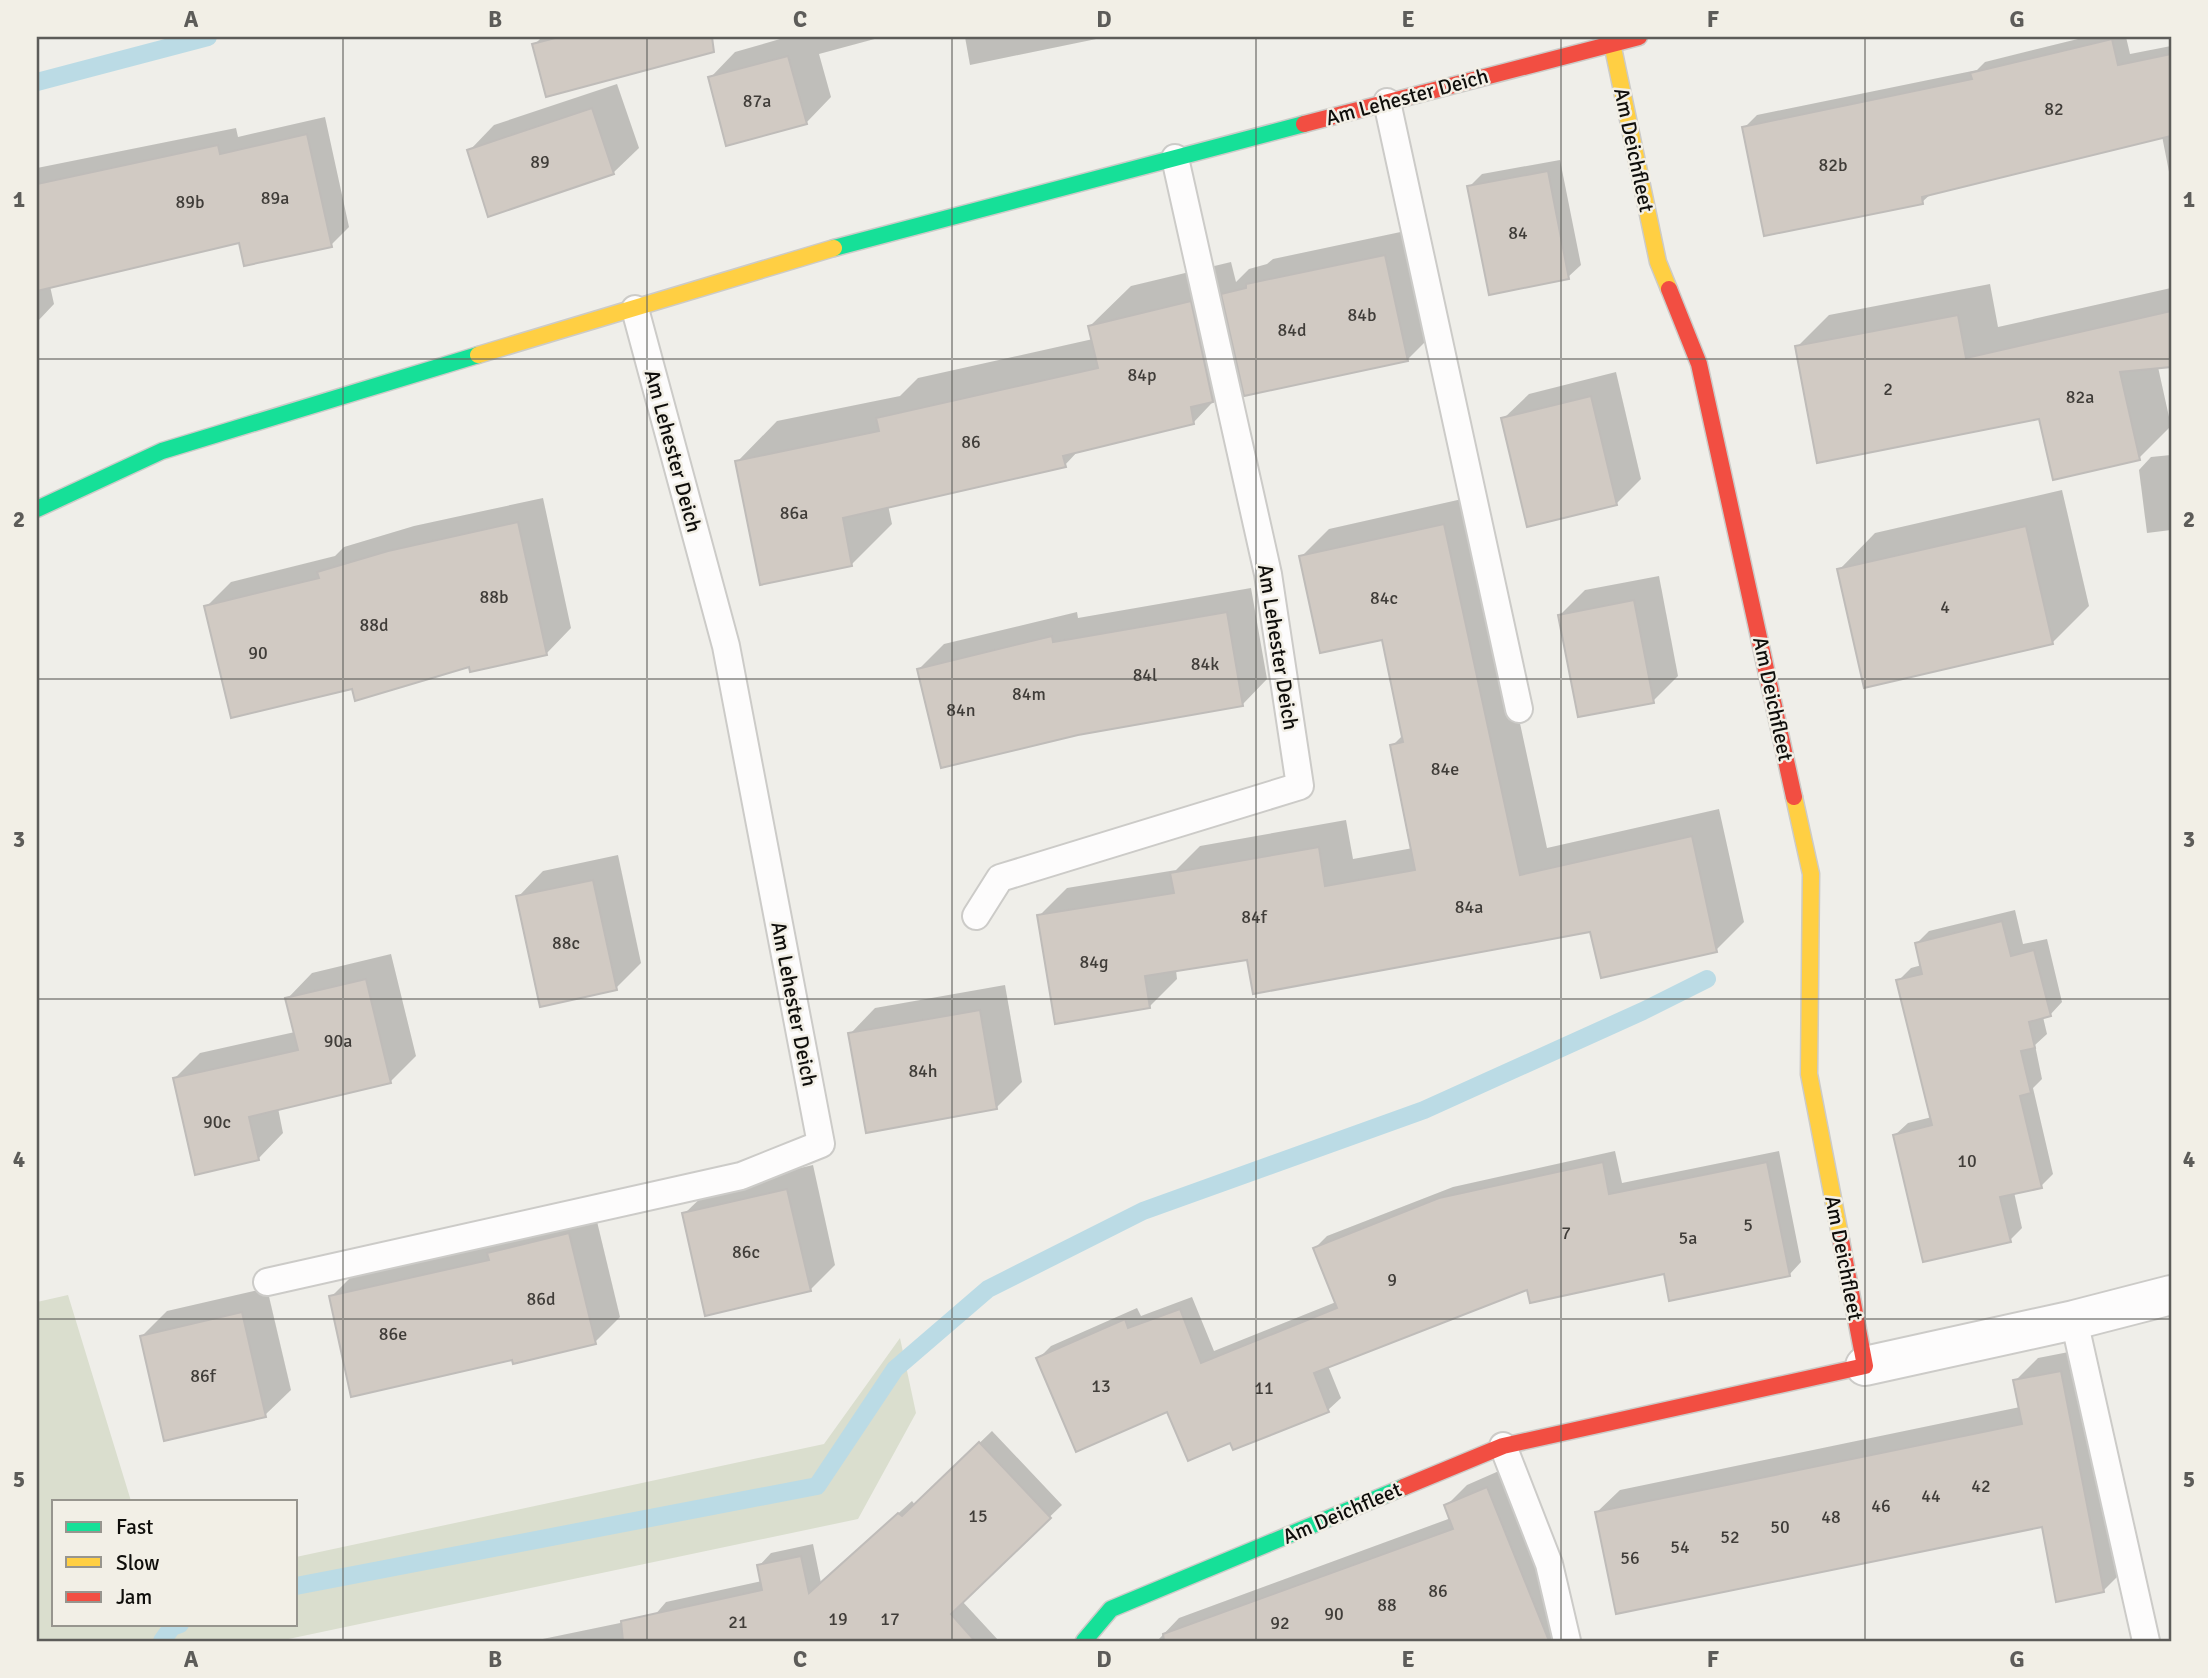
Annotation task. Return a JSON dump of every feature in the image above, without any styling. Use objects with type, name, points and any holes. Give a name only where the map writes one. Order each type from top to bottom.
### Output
[{"type":"street","name":"Am Lehester Deich","points":[[37,509],[162,451],[874,236],[1639,37]]},
{"type":"street","name":"Am Deichfleet","points":[[1612,43],[1658,262],[1699,365],[1811,874],[1809,1074],[1865,1366]]},
{"type":"street","name":"Am Deichfleet","points":[[1084,1641],[1111,1608],[1503,1446],[2074,1320],[2171,1295]]},
{"type":"lane","points":[[1387,102],[1519,709]]},
{"type":"lane","name":"Am Lehester Deich","points":[[976,916],[1000,878],[1300,786],[1268,574],[1175,158]]},
{"type":"lane","name":"Am Lehester Deich","points":[[267,1282],[741,1176],[821,1144],[726,646],[635,309]]},
{"type":"lane","points":[[2074,1320],[2146,1641]]},
{"type":"lane","points":[[1503,1446],[1549,1564],[1567,1641]]},
{"type":"green space","points":[[68,1295],[131,1500],[52,1500],[52,1626],[298,1626],[298,1557],[824,1444],[900,1338],[916,1413],[858,1519],[279,1641],[37,1641],[37,1302]]},
{"type":"building","points":[[559,37],[712,37],[714,52],[546,97],[532,44]]},
{"type":"building","points":[[2112,39],[2118,65],[2171,54],[2171,136],[1922,197],[1923,204],[1764,236],[1742,127],[1972,79],[1970,73]]},
{"type":"building","points":[[788,56],[807,124],[726,146],[708,77]]},
{"type":"building","points":[[592,108],[614,174],[488,217],[467,150]]},
{"type":"building","points":[[307,134],[332,247],[244,266],[239,243],[37,291],[37,184],[218,145],[220,154]]},
{"type":"building","points":[[1548,171],[1569,279],[1489,295],[1467,186]]},
{"type":"building","points":[[1385,255],[1408,361],[1244,396],[1221,294],[1246,288],[1246,284]]},
{"type":"building","points":[[1191,301],[1213,402],[1191,407],[1194,424],[1063,456],[1066,467],[843,518],[852,566],[760,585],[735,461],[879,431],[876,418],[1098,368],[1088,326]]},
{"type":"building","points":[[2171,311],[2171,367],[2120,372],[2140,460],[2053,480],[2039,419],[1817,463],[1795,346],[1958,315],[1966,358]]},
{"type":"building","points":[[1591,396],[1617,505],[1527,527],[1501,418]]},
{"type":"building","points":[[518,522],[547,655],[470,672],[469,667],[355,701],[352,689],[231,718],[204,606],[319,578],[317,572],[388,551]]},
{"type":"building","points":[[1444,524],[1520,875],[1692,836],[1717,952],[1601,978],[1590,932],[1253,994],[1247,960],[1145,976],[1150,1008],[1055,1024],[1037,915],[1174,893],[1170,873],[1319,847],[1325,886],[1415,870],[1390,745],[1403,742],[1382,640],[1320,653],[1299,556]]},
{"type":"building","points":[[2026,526],[2053,644],[1864,688],[1837,569]]},
{"type":"building","points":[[1634,600],[1654,703],[1578,717],[1558,615]]},
{"type":"building","points":[[1227,612],[1243,706],[1078,735],[941,768],[917,669],[1052,636],[1053,642]]},
{"type":"building","points":[[593,880],[617,990],[540,1007],[516,896]]},
{"type":"building","points":[[2002,921],[2011,956],[2034,950],[2051,1016],[2029,1022],[2035,1048],[2021,1051],[2031,1093],[2020,1096],[2042,1188],[2000,1197],[2011,1242],[1923,1262],[1893,1135],[1932,1125],[1896,980],[1922,974],[1915,943]]},
{"type":"building","points":[[366,979],[391,1083],[249,1117],[259,1160],[195,1175],[173,1078],[298,1050],[285,998]]},
{"type":"building","points":[[980,1010],[997,1109],[866,1133],[848,1033]]},
{"type":"building","points":[[1603,1162],[1609,1194],[1767,1162],[1790,1276],[1669,1301],[1664,1274],[1530,1303],[1527,1290],[1314,1373],[1329,1412],[1233,1450],[1230,1443],[1188,1461],[1167,1412],[1076,1452],[1036,1358],[1125,1319],[1128,1328],[1180,1309],[1201,1363],[1337,1308],[1313,1248],[1439,1198]]},
{"type":"building","points":[[787,1189],[811,1291],[705,1316],[682,1213]]},
{"type":"building","points":[[569,1233],[596,1344],[513,1364],[512,1360],[351,1397],[329,1296],[489,1260],[487,1253]]},
{"type":"building","points":[[242,1312],[266,1417],[164,1441],[140,1336]]},
{"type":"building","points":[[2061,1371],[2104,1592],[2056,1602],[2042,1527],[1616,1614],[1595,1512],[2022,1424],[2013,1380]]},
{"type":"building","points":[[979,1442],[1051,1518],[951,1614],[975,1641],[623,1641],[621,1621],[762,1590],[757,1565],[801,1556],[809,1593],[898,1513],[902,1516]]},
{"type":"building","points":[[1487,1487],[1549,1641],[1164,1641],[1163,1634],[1453,1529],[1444,1505]]},
{"type":"waterway","points":[[37,82],[208,37]]},
{"type":"waterway","points":[[298,1586],[817,1486],[895,1369],[988,1289],[1143,1211],[1424,1110],[1643,1011],[1707,979]]},
{"type":"waterway","points":[[162,1641],[175,1626]]},
{"type":"traffic: fast","points":[[834,248],[1304,124]]},
{"type":"traffic: fast","points":[[37,509],[162,451],[478,355]]},
{"type":"traffic: fast","points":[[1084,1641],[1111,1609],[1404,1487]]},
{"type":"traffic: slow","points":[[1612,43],[1658,262],[1669,289]]},
{"type":"traffic: slow","points":[[478,355],[834,248]]},
{"type":"traffic: slow","points":[[1794,797],[1811,874],[1809,1074],[1841,1240]]},
{"type":"traffic: jam","points":[[1304,124],[1639,37]]},
{"type":"traffic: jam","points":[[1669,289],[1699,364],[1794,797]]},
{"type":"traffic: jam","points":[[1404,1487],[1503,1446],[1865,1366],[1841,1240]]}]
